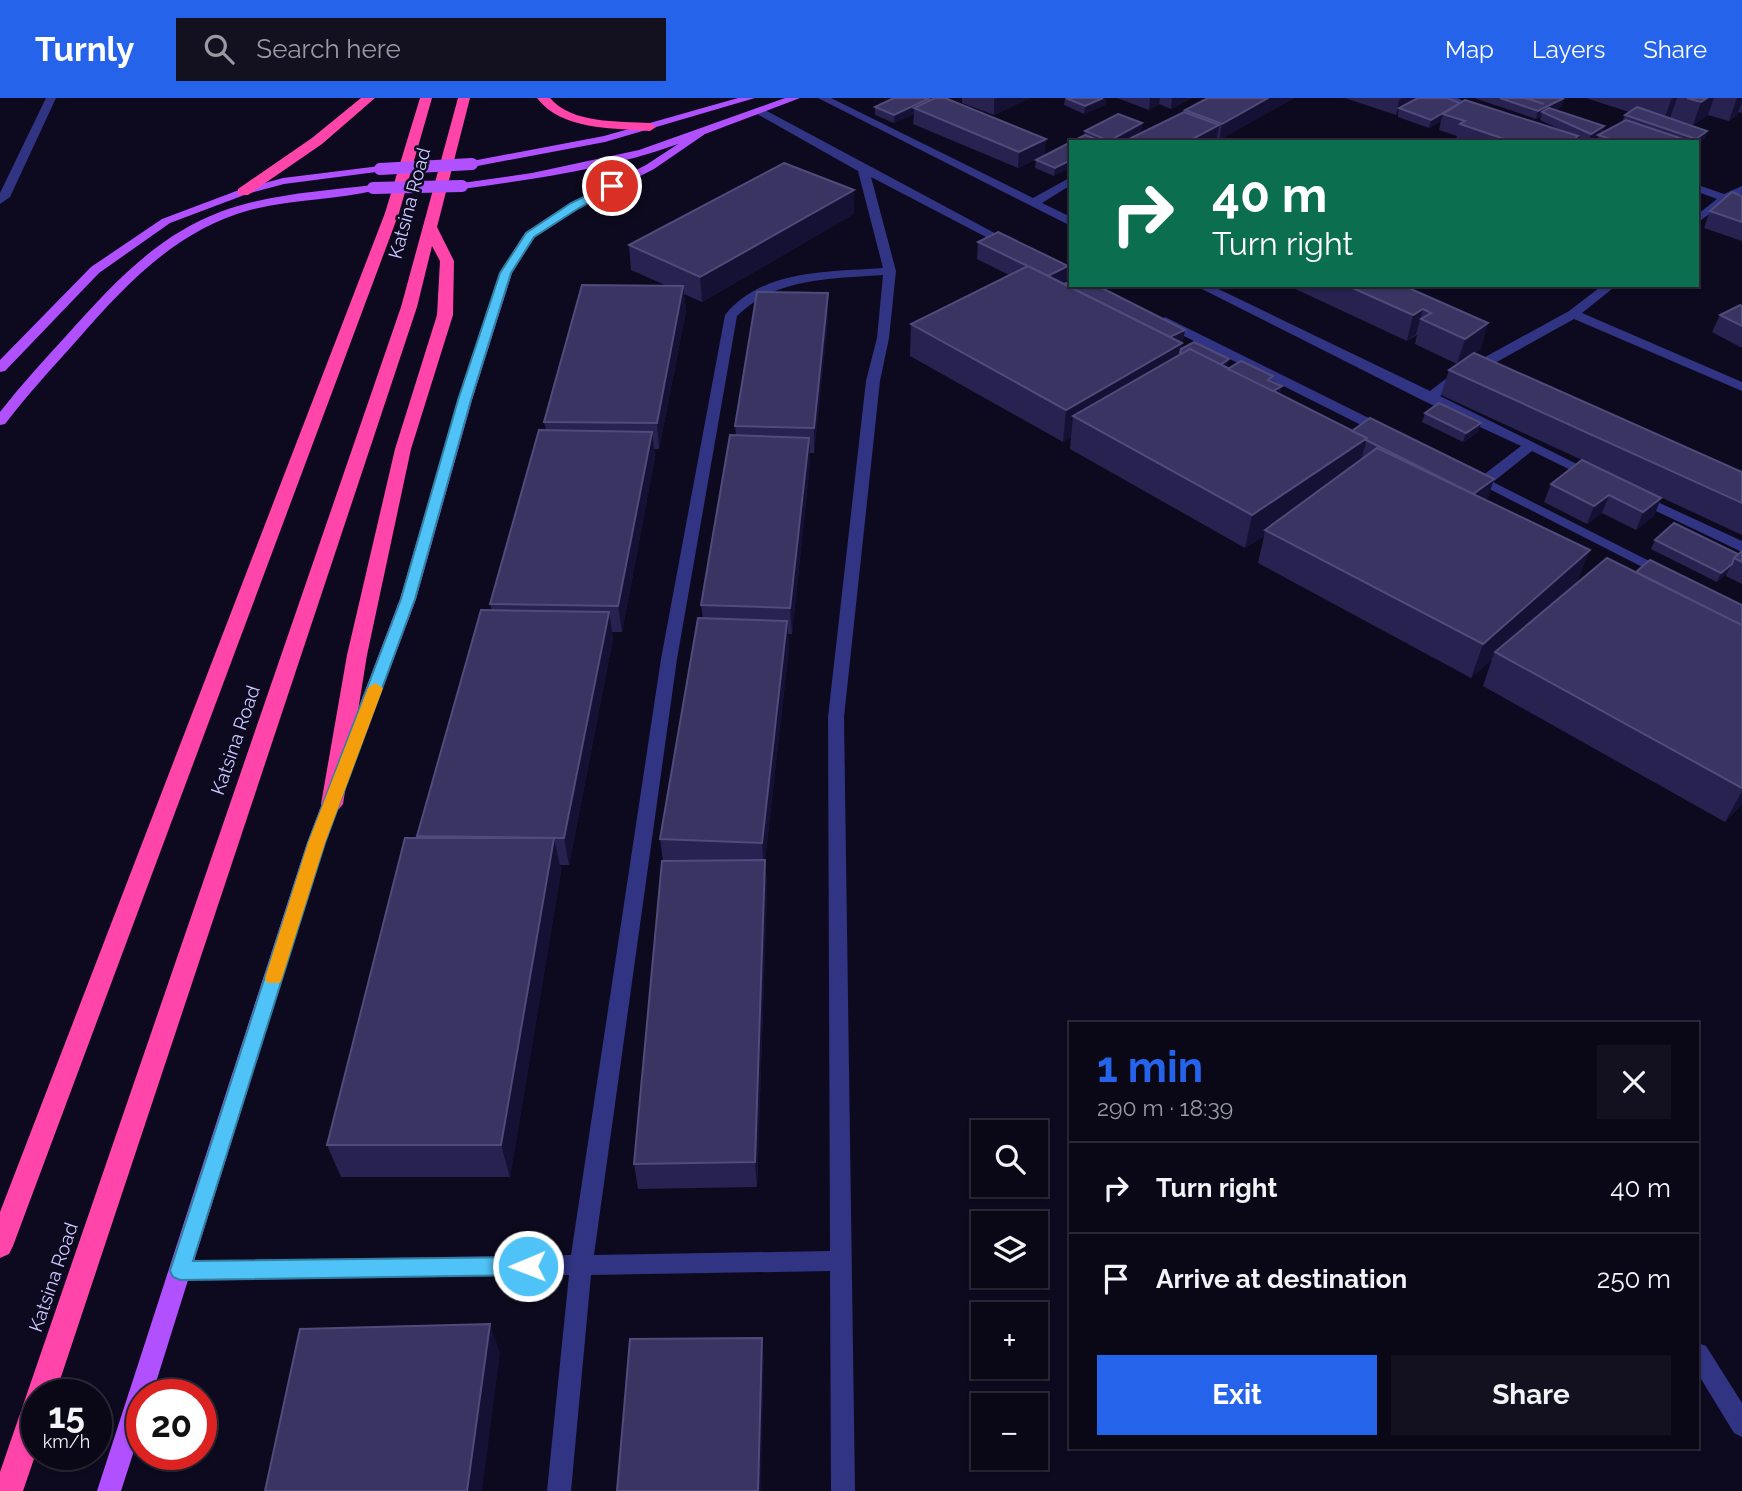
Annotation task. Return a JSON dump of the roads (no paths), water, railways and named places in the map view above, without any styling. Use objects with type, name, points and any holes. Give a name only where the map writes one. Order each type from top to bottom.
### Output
[{"type":"highway","points":[[243,192],[317,141],[369,98]]},
{"type":"highway","name":"Katsina Road","points":[[0,1246],[392,213],[426,98]]},
{"type":"highway","name":"Katsina Road","points":[[46,1379],[404,320],[464,98]]},
{"type":"highway","points":[[542,98],[554,111],[596,123],[650,127]]},
{"type":"highway","points":[[332,804],[357,655],[403,449],[445,315],[447,261],[430,227]]},
{"type":"highway","points":[[8,1491],[21,1453]]},
{"type":"main road","points":[[0,368],[95,270],[166,221],[243,192],[283,181],[380,169],[471,164],[605,139],[750,98]]},
{"type":"main road","points":[[0,421],[119,285],[165,245],[206,222],[247,208],[291,198],[373,188],[462,186],[587,165],[642,153],[795,98]]},
{"type":"main road","points":[[109,1491],[316,843],[408,599],[465,400],[506,273],[530,235],[575,205],[650,167],[700,134]]},
{"type":"street","points":[[0,201],[51,98]]},
{"type":"street","points":[[823,98],[1069,221]]},
{"type":"street","points":[[1447,98],[1496,116]]},
{"type":"street","points":[[761,111],[863,169],[1024,251]]},
{"type":"street","points":[[843,1491],[836,717],[873,381],[883,338],[890,271],[863,169]]},
{"type":"street","points":[[1033,203],[1069,181]]},
{"type":"street","points":[[1699,188],[1742,204]]},
{"type":"street","points":[[1699,218],[1725,198],[1742,189]]},
{"type":"street","points":[[559,1491],[581,1265],[669,659],[732,315],[741,301],[776,284],[890,271]]},
{"type":"street","points":[[1204,287],[1605,481]]},
{"type":"street","points":[[1429,398],[1452,381],[1573,314],[1608,287]]},
{"type":"street","points":[[1573,314],[1742,387]]},
{"type":"street","points":[[1154,316],[1399,439]]},
{"type":"street","points":[[1484,482],[1531,445]]},
{"type":"street","points":[[1460,470],[1681,582]]},
{"type":"street","points":[[1630,493],[1742,547]]},
{"type":"street","points":[[180,1271],[843,1261]]},
{"type":"street","points":[[1699,1356],[1742,1424]]}]
